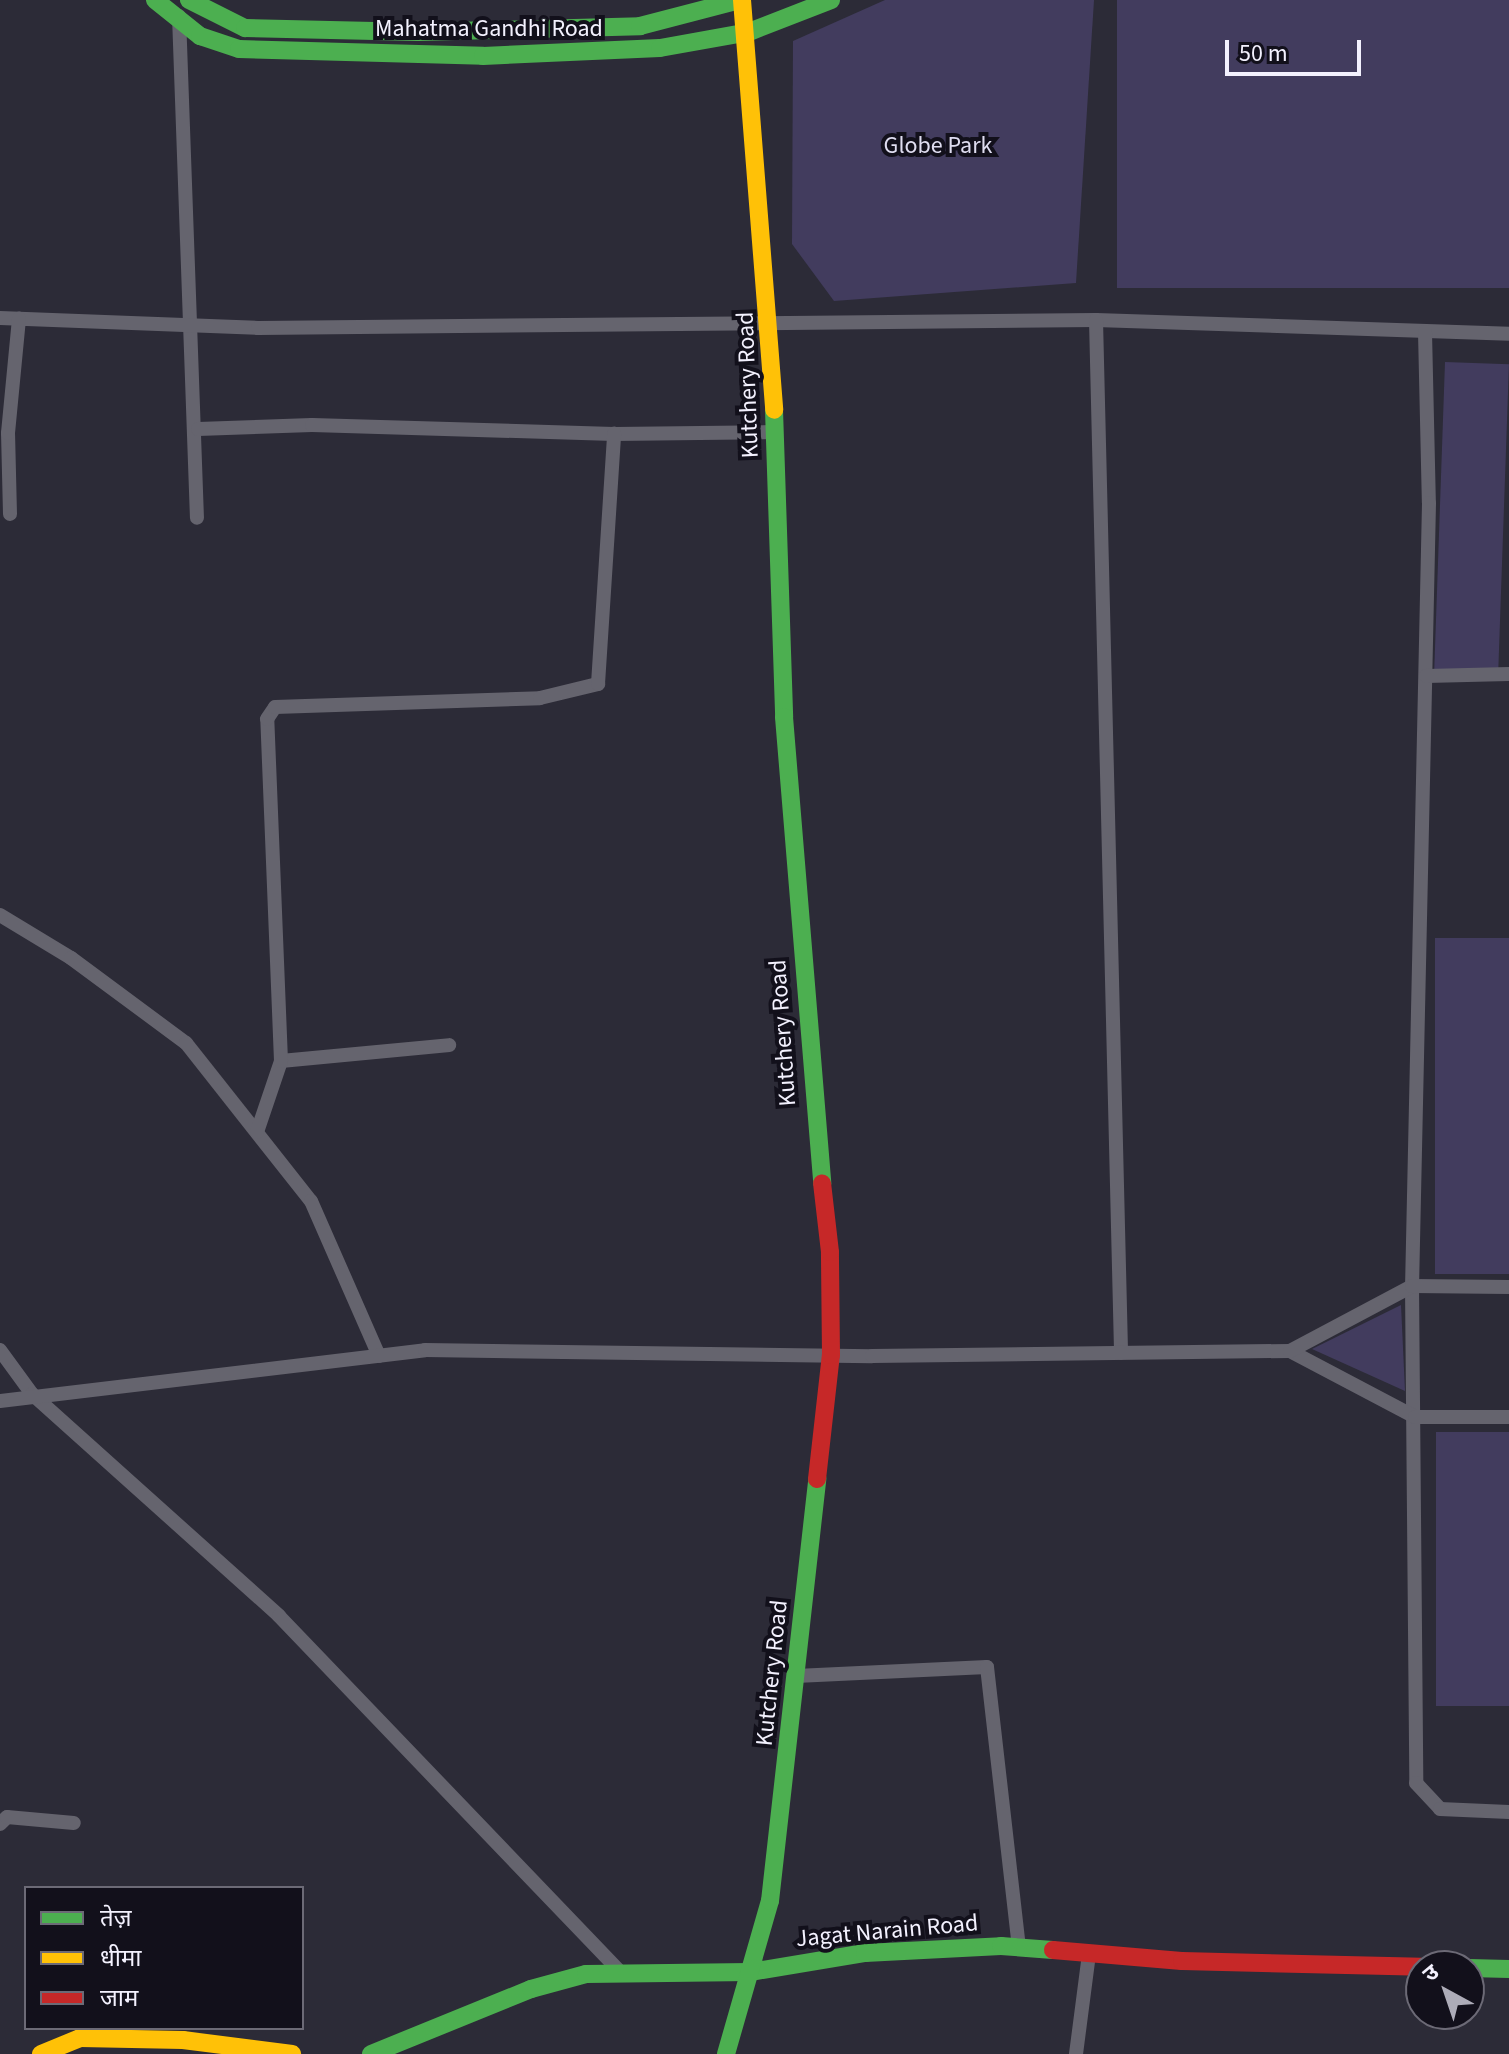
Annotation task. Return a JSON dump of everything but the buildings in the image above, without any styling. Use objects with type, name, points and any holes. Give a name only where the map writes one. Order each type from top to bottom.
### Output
[{"type":"street","name":"Mahatma Gandhi Road","points":[[155,0],[184,6],[245,28],[418,32],[640,26],[741,0]]},
{"type":"street","name":"Kutchery Road","points":[[730,2053],[770,1901],[831,1355],[830,1252],[812,1105],[784,717],[771,327],[749,32],[741,0]]},
{"type":"street","name":"Mahatma Gandhi Road","points":[[184,6],[200,36],[239,49],[421,55],[577,55],[660,48],[749,32],[831,0]]},
{"type":"street","points":[[184,6],[188,326],[198,429],[197,518]]},
{"type":"street","points":[[418,32],[421,55]]},
{"type":"street","points":[[0,318],[188,326],[771,327],[1096,320],[1509,334]]},
{"type":"street","points":[[10,514],[8,433],[19,319]]},
{"type":"street","points":[[1096,320],[1121,1353]]},
{"type":"street","points":[[1425,332],[1426,676],[1412,1286],[1416,1783],[1440,1809],[1509,1812]]},
{"type":"street","points":[[198,429],[312,425],[614,434],[774,432]]},
{"type":"street","points":[[257,1132],[281,1061],[267,719],[275,707],[540,698],[598,684],[614,434]]},
{"type":"street","points":[[1426,676],[1509,674]]},
{"type":"street","points":[[0,915],[71,958],[186,1043],[311,1201],[379,1356]]},
{"type":"street","points":[[281,1061],[449,1045]]},
{"type":"street","points":[[0,1401],[32,1394],[425,1350],[831,1355],[1290,1351],[1412,1286],[1509,1287]]},
{"type":"street","points":[[0,1350],[32,1394],[279,1616],[622,1974]]},
{"type":"street","points":[[1290,1351],[1415,1417],[1509,1417]]},
{"type":"street","points":[[796,1676],[987,1667],[1019,1948]]},
{"type":"street","points":[[0,1824],[7,1817],[74,1823]]},
{"type":"street","name":"Jagat Narain Road","points":[[371,2054],[531,1989],[586,1974],[750,1972],[865,1953],[1019,1948],[1182,1961],[1405,1967]]},
{"type":"street","points":[[1076,2054],[1089,1954]]},
{"type":"street","points":[[1485,1968],[1509,1969]]},
{"type":"street","points":[[41,2054],[80,2038],[183,2040],[292,2054]]},
{"type":"green space","name":"Globe Park","points":[[885,0],[1094,0],[1076,283],[834,301],[792,244],[793,41]]},
{"type":"green space","points":[[1117,0],[1509,0],[1509,288],[1117,288]]},
{"type":"green space","points":[[1445,362],[1509,364],[1498,674],[1434,672]]},
{"type":"green space","points":[[1435,938],[1509,938],[1509,1274],[1435,1274]]},
{"type":"green space","points":[[1401,1305],[1405,1391],[1312,1349]]},
{"type":"green space","points":[[1436,1432],[1509,1432],[1509,1706],[1436,1706]]},
{"type":"traffic: fast","points":[[155,0],[200,36],[239,49],[483,56],[660,48],[749,32],[831,0]]},
{"type":"traffic: fast","points":[[189,0],[245,28],[418,32],[640,26],[740,0]]},
{"type":"traffic: fast","points":[[774,410],[784,717],[822,1183]]},
{"type":"traffic: fast","points":[[726,2054],[770,1901],[817,1479]]},
{"type":"traffic: fast","points":[[371,2054],[531,1989],[586,1974],[750,1972],[865,1953],[1001,1946],[1053,1950]]},
{"type":"traffic: fast","points":[[1485,1968],[1509,1969]]},
{"type":"traffic: slow","points":[[742,0],[774,410]]},
{"type":"traffic: slow","points":[[41,2054],[80,2038],[183,2040],[292,2054]]},
{"type":"traffic: jam","points":[[817,1479],[831,1355],[830,1252],[822,1183]]},
{"type":"traffic: jam","points":[[1053,1950],[1182,1961],[1405,1967]]}]
